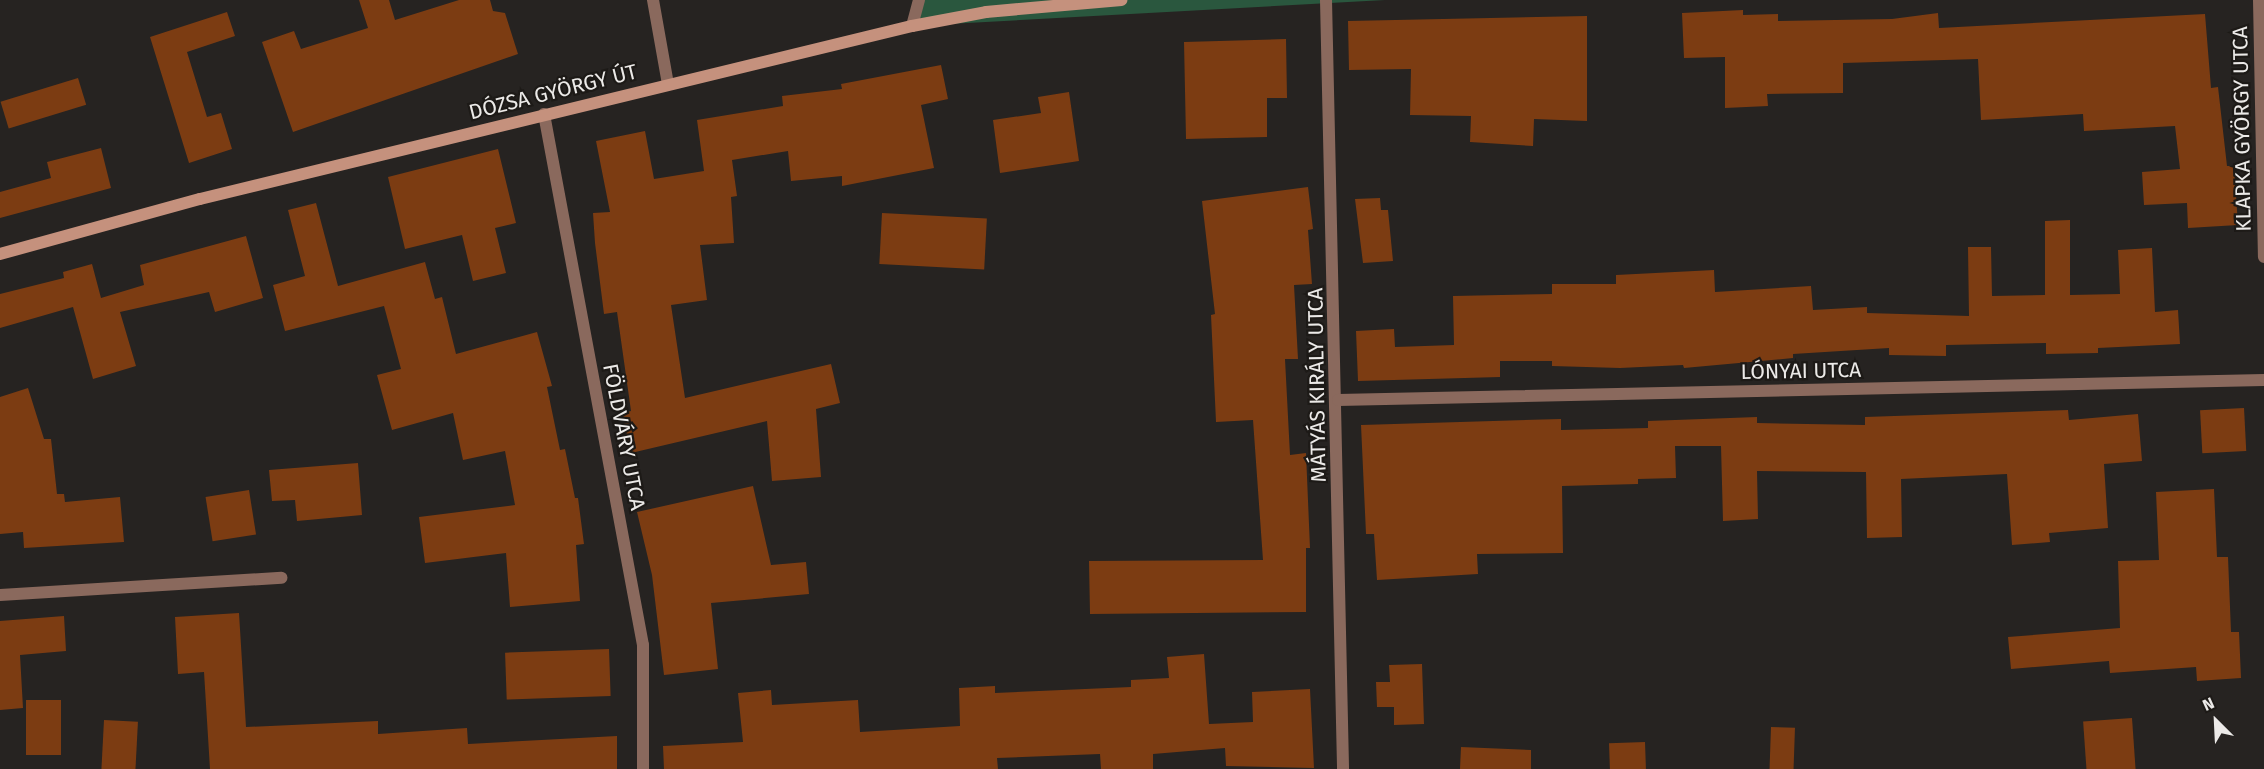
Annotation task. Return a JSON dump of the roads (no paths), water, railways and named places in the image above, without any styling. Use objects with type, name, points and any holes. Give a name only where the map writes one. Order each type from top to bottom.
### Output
[{"type":"main road","name":"DÓZSA GYÖRGY ÚT","points":[[0,254],[200,199],[912,26],[997,10],[1121,0]]},
{"type":"street","points":[[653,0],[668,84]]},
{"type":"street","points":[[912,26],[919,0]]},
{"type":"street","name":"MÁTYÁS KIRÁLY UTCA","points":[[1326,0],[1338,400],[1343,769]]},
{"type":"street","name":"KLAPKA GYÖRGY UTCA","points":[[2259,0],[2264,257]]},
{"type":"street","name":"FÖLDVÁRY UTCA","points":[[544,114],[643,645],[643,769]]},
{"type":"street","name":"LÓNYAI UTCA","points":[[1338,400],[2264,380]]},
{"type":"street","points":[[0,595],[282,578]]}]
